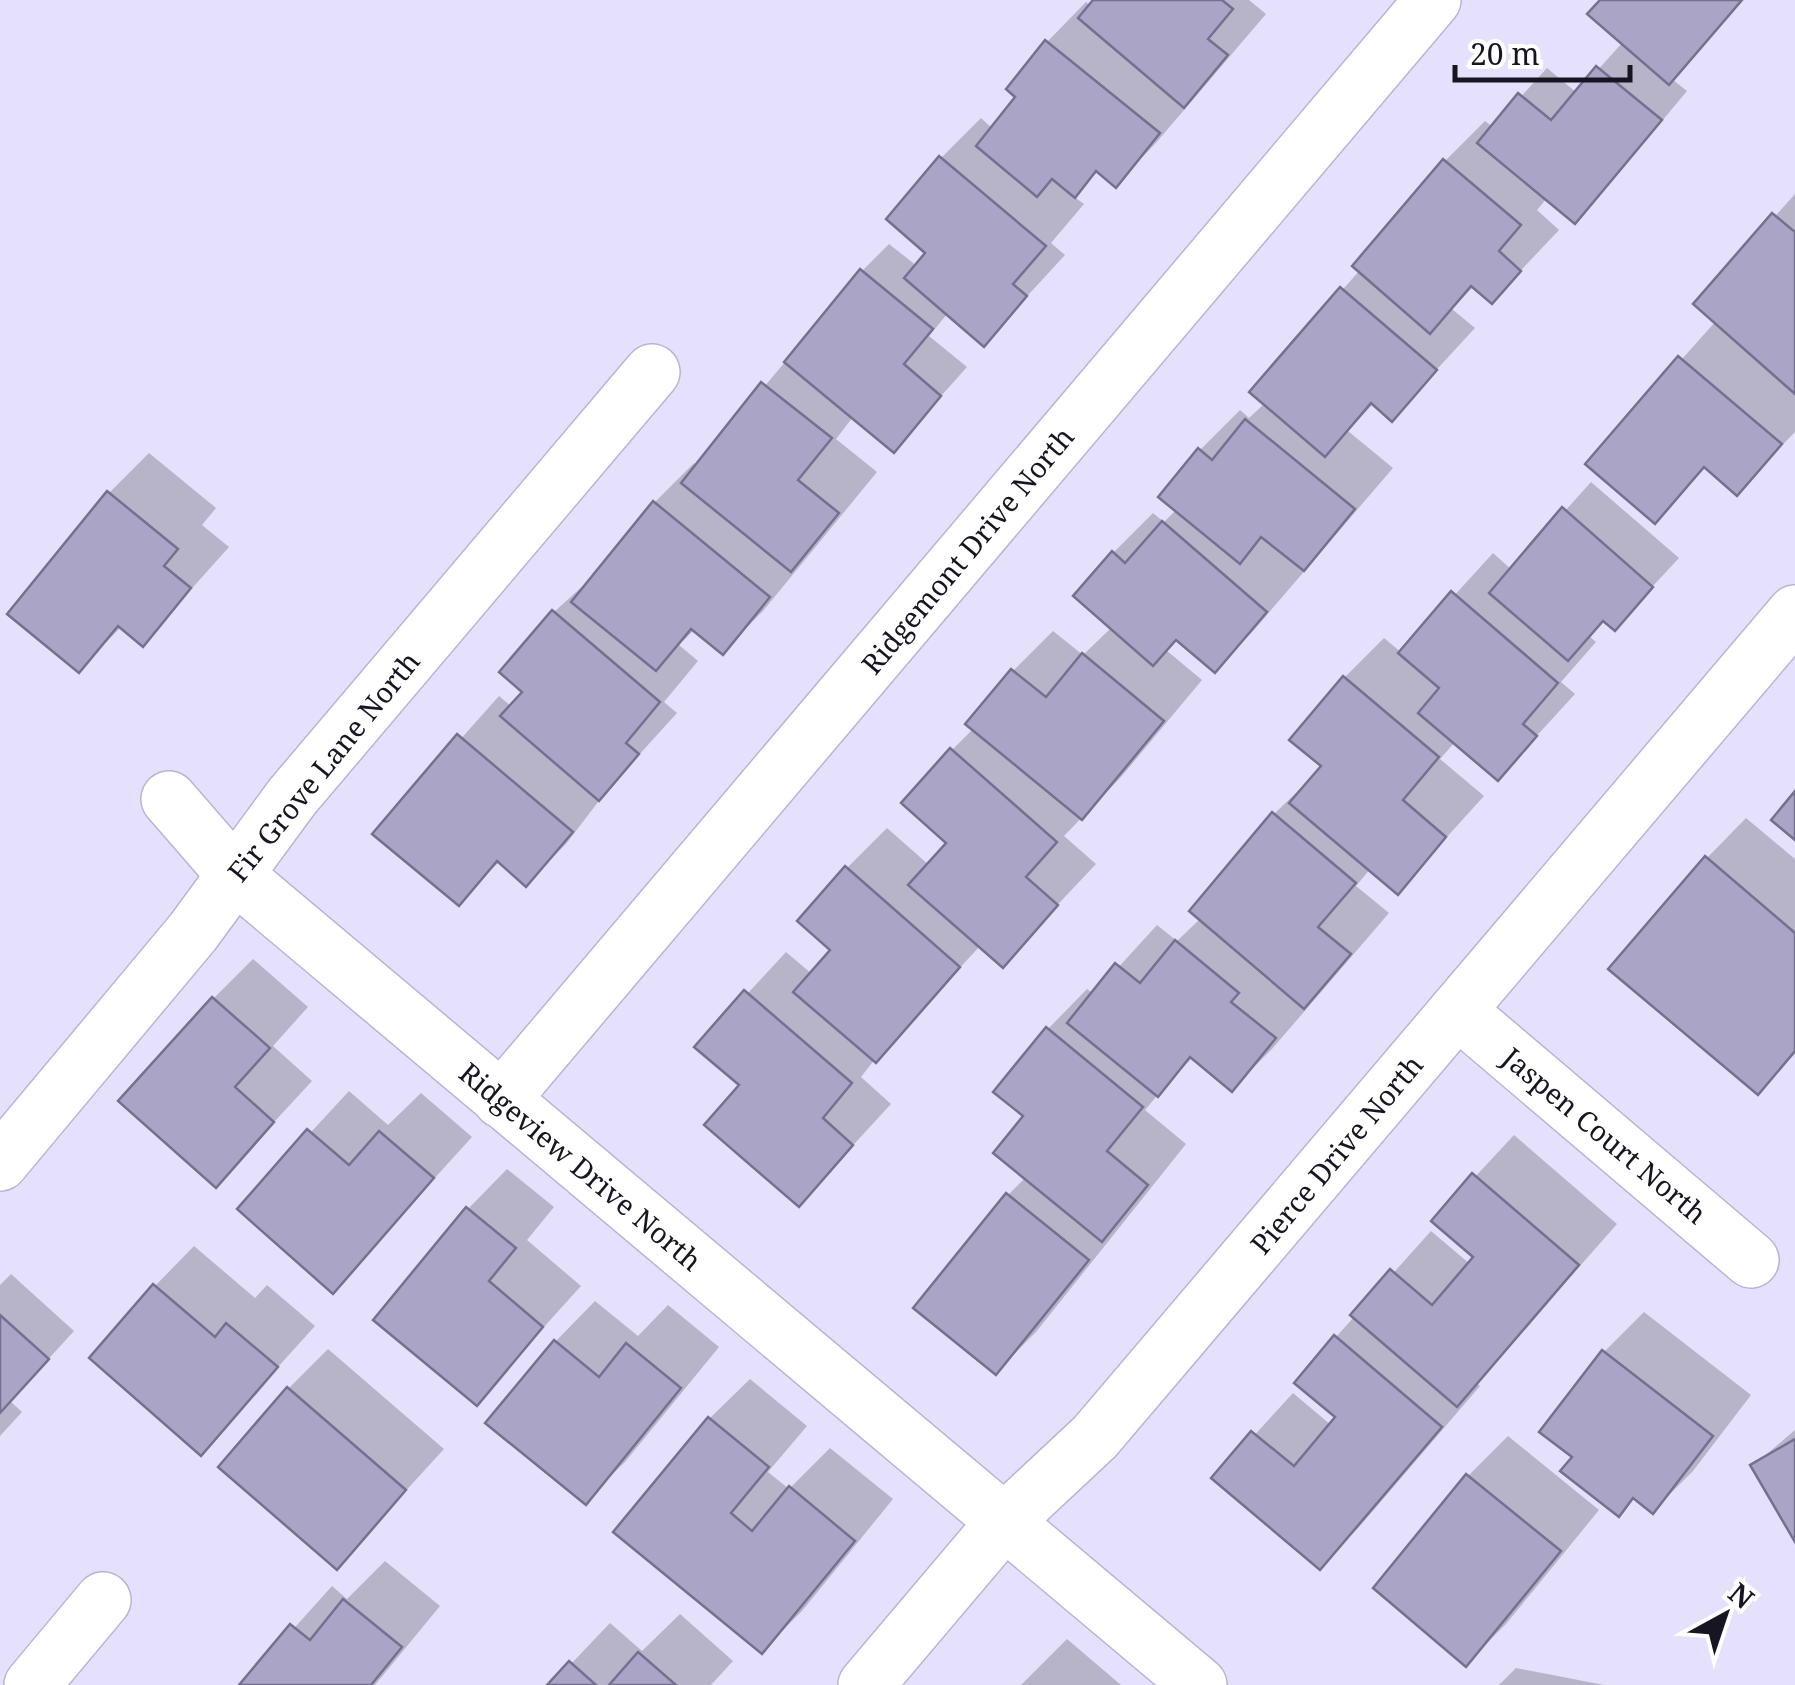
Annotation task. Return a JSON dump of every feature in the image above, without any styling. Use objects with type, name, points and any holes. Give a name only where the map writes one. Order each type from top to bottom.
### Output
[{"type":"street","name":"Ridgemont Drive North","points":[[501,1100],[1433,0]]},
{"type":"street","name":"Fir Grove Lane North","points":[[0,1163],[181,946],[292,797],[652,372]]},
{"type":"street","name":"Pierce Drive North","points":[[866,1685],[1004,1522],[1096,1437],[1795,613]]},
{"type":"street","name":"Ridgeview Drive North","points":[[169,800],[234,875],[1198,1685]]},
{"type":"street","name":"Jaspen Court North","points":[[1458,1011],[1752,1260]]},
{"type":"street","points":[[32,1685],[103,1600]]},
{"type":"building","points":[[1093,0],[1222,0],[1233,9],[1208,39],[1228,55],[1184,108],[1078,18]]},
{"type":"building","points":[[1600,0],[1742,0],[1669,85],[1587,14]]},
{"type":"building","points":[[1045,40],[1160,133],[1116,188],[1096,171],[1075,198],[1052,179],[1037,197],[976,146],[1015,97],[1006,89]]},
{"type":"building","points":[[1596,66],[1662,120],[1575,224],[1477,143],[1518,93],[1551,120]]},
{"type":"building","points":[[939,156],[1046,246],[1013,284],[1027,296],[984,347],[904,278],[925,253],[886,219]]},
{"type":"building","points":[[1443,159],[1521,225],[1499,251],[1521,271],[1492,304],[1471,286],[1430,334],[1352,266]]},
{"type":"building","points":[[1772,213],[1795,232],[1795,394],[1693,304]]},
{"type":"building","points":[[860,269],[933,329],[904,364],[941,396],[894,453],[784,362]]},
{"type":"building","points":[[1340,287],[1437,370],[1392,422],[1371,403],[1325,457],[1249,392]]},
{"type":"building","points":[[1678,356],[1782,444],[1737,496],[1704,467],[1655,524],[1585,464]]},
{"type":"building","points":[[761,382],[832,438],[798,480],[839,513],[791,572],[681,483]]},
{"type":"building","points":[[1245,419],[1355,509],[1304,571],[1261,537],[1240,564],[1158,497],[1198,448],[1212,460]]},
{"type":"building","points":[[107,491],[178,549],[164,566],[191,588],[143,647],[118,626],[79,673],[7,614]]},
{"type":"building","points":[[653,501],[770,597],[723,655],[691,629],[656,671],[571,602]]},
{"type":"building","points":[[1562,507],[1653,587],[1615,631],[1603,621],[1568,661],[1489,593]]},
{"type":"building","points":[[1162,521],[1267,612],[1215,673],[1176,640],[1153,666],[1073,596],[1112,551],[1125,563]]},
{"type":"building","points":[[1451,591],[1558,683],[1523,724],[1537,736],[1498,781],[1418,713],[1439,688],[1398,653]]},
{"type":"building","points":[[552,610],[660,702],[626,743],[639,754],[599,801],[500,716],[522,692],[499,672]]},
{"type":"building","points":[[1082,653],[1164,721],[1082,820],[965,724],[1011,669],[1046,697]]},
{"type":"building","points":[[1343,676],[1439,757],[1403,800],[1446,837],[1398,895],[1289,803],[1321,766],[1289,740]]},
{"type":"building","points":[[457,734],[573,832],[526,887],[497,861],[459,906],[372,834]]},
{"type":"building","points":[[950,748],[1057,842],[1026,877],[1058,905],[1003,968],[908,885],[946,843],[901,803]]},
{"type":"building","points":[[1795,791],[1795,840],[1771,820]]},
{"type":"building","points":[[1272,812],[1356,883],[1318,927],[1351,954],[1304,1009],[1189,911]]},
{"type":"building","points":[[1705,856],[1795,933],[1795,1051],[1758,1095],[1608,969]]},
{"type":"building","points":[[845,866],[960,967],[876,1063],[793,992],[830,950],[797,921]]},
{"type":"building","points":[[1175,940],[1239,993],[1231,1002],[1276,1038],[1232,1092],[1190,1057],[1158,1097],[1067,1023],[1115,963],[1140,983]]},
{"type":"building","points":[[744,990],[852,1083],[823,1118],[853,1145],[799,1207],[704,1125],[739,1085],[694,1047]]},
{"type":"building","points":[[212,997],[270,1048],[235,1087],[274,1122],[216,1188],[118,1101]]},
{"type":"building","points":[[1046,1027],[1143,1107],[1107,1151],[1148,1185],[1102,1242],[993,1153],[1023,1116],[993,1092]]},
{"type":"building","points":[[307,1129],[349,1165],[379,1131],[434,1178],[333,1294],[237,1209]]},
{"type":"building","points":[[1472,1173],[1579,1265],[1457,1407],[1350,1315],[1390,1269],[1432,1305],[1473,1257],[1431,1221]]},
{"type":"building","points":[[1006,1193],[1089,1260],[996,1375],[913,1308]]},
{"type":"building","points":[[466,1207],[516,1248],[489,1281],[543,1327],[477,1406],[373,1320]]},
{"type":"building","points":[[153,1284],[215,1337],[226,1323],[278,1367],[201,1456],[89,1358]]},
{"type":"building","points":[[0,1315],[49,1359],[0,1413]]},
{"type":"building","points":[[1334,1335],[1442,1427],[1320,1570],[1211,1478],[1251,1431],[1294,1466],[1335,1417],[1294,1383]]},
{"type":"building","points":[[554,1340],[599,1377],[626,1343],[681,1388],[586,1505],[485,1423]]},
{"type":"building","points":[[1602,1350],[1713,1436],[1653,1514],[1633,1498],[1619,1517],[1560,1471],[1572,1457],[1539,1432]]},
{"type":"building","points":[[287,1387],[406,1490],[337,1570],[218,1467]]},
{"type":"building","points":[[708,1417],[769,1467],[731,1513],[752,1531],[789,1486],[855,1541],[762,1654],[613,1532]]},
{"type":"building","points":[[1795,1439],[1795,1542],[1750,1465]]},
{"type":"building","points":[[1466,1474],[1561,1551],[1466,1667],[1373,1588]]},
{"type":"building","points":[[343,1599],[402,1647],[371,1685],[239,1685],[290,1624],[310,1640]]},
{"type":"building","points":[[638,1652],[676,1685],[609,1685]]},
{"type":"building","points":[[569,1661],[596,1685],[547,1685]]}]
